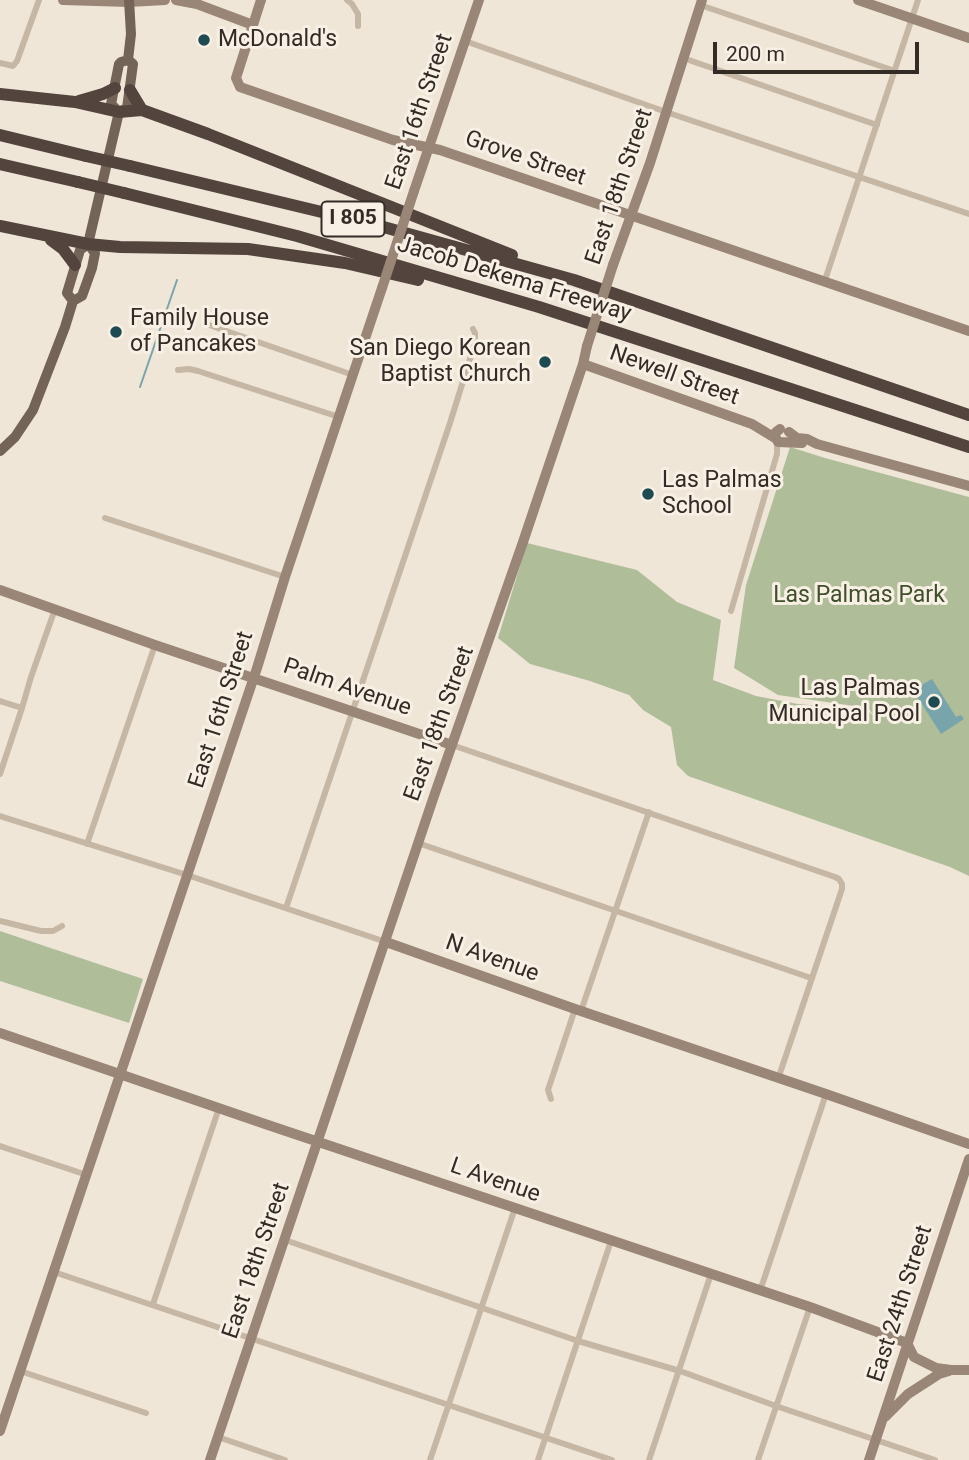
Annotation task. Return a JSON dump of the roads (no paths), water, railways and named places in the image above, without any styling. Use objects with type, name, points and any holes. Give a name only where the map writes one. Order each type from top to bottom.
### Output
[{"type":"highway","points":[[75,102],[115,88]]},
{"type":"highway","points":[[130,90],[142,110]]},
{"type":"highway","points":[[0,94],[75,102],[119,112],[142,110],[574,280]]},
{"type":"highway","name":"Jacob Dekema Freeway","points":[[0,135],[380,226],[574,280],[969,415]]},
{"type":"highway","name":"Jacob Dekema Freeway","points":[[0,164],[297,236],[550,310],[969,447]]},
{"type":"highway","points":[[0,226],[88,244],[248,249],[345,263],[492,299],[550,310]]},
{"type":"highway","points":[[48,237],[63,249],[75,265]]},
{"type":"main road","points":[[119,112],[127,108],[130,90],[132,64],[128,60],[131,34],[129,1]]},
{"type":"main road","points":[[119,112],[111,104],[120,62],[128,60]]},
{"type":"main road","points":[[73,301],[67,293],[80,250],[88,244],[119,112]]},
{"type":"main road","points":[[0,451],[15,437],[33,410],[73,301],[82,296],[95,253],[88,244]]},
{"type":"street","points":[[0,63],[13,66],[18,61],[39,0]]},
{"type":"street","points":[[63,0],[164,0]]},
{"type":"street","points":[[176,0],[197,4],[253,25],[261,0]]},
{"type":"street","points":[[347,0],[358,14],[358,26]]},
{"type":"street","name":"East 16th Street","points":[[0,1431],[479,0]]},
{"type":"street","points":[[858,0],[969,38]]},
{"type":"street","points":[[824,283],[918,0]]},
{"type":"street","points":[[701,3],[895,71]]},
{"type":"street","name":"East 18th Street","points":[[210,1460],[583,364],[701,3]]},
{"type":"street","name":"Grove Street","points":[[253,25],[237,73],[240,87],[393,140],[428,147],[969,331]]},
{"type":"street","points":[[465,41],[969,214]]},
{"type":"street","points":[[683,58],[877,125]]},
{"type":"street","points":[[209,325],[353,375]]},
{"type":"street","points":[[286,908],[453,412],[475,343],[473,329]]},
{"type":"street","name":"Newell Street","points":[[583,364],[782,437],[817,443],[969,486]]},
{"type":"street","points":[[178,370],[198,371],[339,417]]},
{"type":"street","points":[[731,611],[782,437]]},
{"type":"street","points":[[105,518],[285,577]]},
{"type":"street","name":"Palm Avenue","points":[[0,590],[839,879],[842,889],[811,978]]},
{"type":"street","points":[[0,774],[55,609]]},
{"type":"street","points":[[87,844],[155,645]]},
{"type":"street","points":[[0,701],[22,708]]},
{"type":"street","points":[[551,1099],[548,1090],[649,812]]},
{"type":"street","name":"N Avenue","points":[[0,816],[286,908],[969,1144]]},
{"type":"street","points":[[418,844],[811,978],[778,1079]]},
{"type":"street","points":[[0,921],[41,931],[53,931],[62,926]]},
{"type":"street","name":"L Avenue","points":[[0,1035],[810,1307],[907,1343],[914,1357],[936,1368],[969,1370]]},
{"type":"street","points":[[760,1291],[826,1094]]},
{"type":"street","points":[[153,1304],[219,1108]]},
{"type":"street","points":[[0,1146],[87,1175]]},
{"type":"street","name":"East 24th Street","points":[[869,1460],[969,1159]]},
{"type":"street","points":[[430,1460],[515,1208]]},
{"type":"street","points":[[285,1240],[578,1341],[680,1371],[935,1460]]},
{"type":"street","points":[[538,1460],[611,1241]]},
{"type":"street","points":[[54,1272],[612,1460]]},
{"type":"street","points":[[649,1460],[711,1274]]},
{"type":"street","points":[[758,1460],[810,1307]]},
{"type":"street","points":[[883,1420],[908,1394],[939,1374],[951,1370]]},
{"type":"street","points":[[20,1371],[146,1413]]},
{"type":"street","points":[[218,1437],[285,1460]]},
{"type":"water","name":"Las Palmas Municipal Pool","points":[[932,679],[956,717],[961,715],[964,719],[941,734],[913,690]]},
{"type":"waterway","points":[[140,387],[177,280]]},
{"type":"place","name":"McDonald's","points":[[204,40]]},
{"type":"place","name":"Family House of Pancakes","points":[[116,332]]},
{"type":"place","name":"San Diego Korean Baptist Church","points":[[545,362]]},
{"type":"place","name":"Las Palmas School","points":[[648,494]]},
{"type":"place","name":"Las Palmas Municipal Pool","points":[[934,702]]},
{"type":"park label","name":"Las Palmas Park","points":[[859,596]]}]
